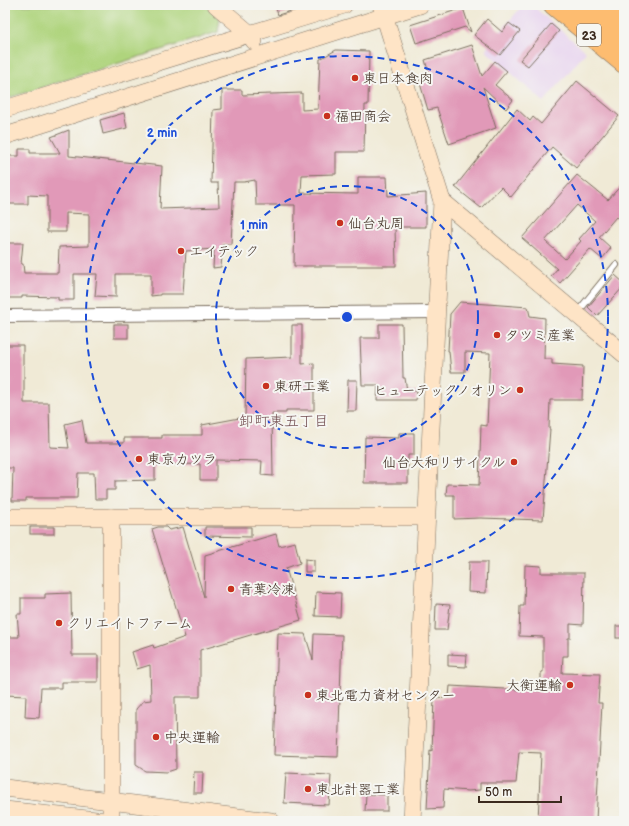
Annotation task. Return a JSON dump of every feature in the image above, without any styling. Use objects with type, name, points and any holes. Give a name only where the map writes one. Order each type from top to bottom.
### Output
[{"type":"highway","points":[[572,5],[624,48]]},
{"type":"highway","points":[[598,5],[624,26]]},
{"type":"main road","name":"23","points":[[553,5],[624,64]]},
{"type":"main road","name":"23","points":[[609,5],[624,18]]},
{"type":"street","points":[[216,5],[250,34],[263,54]]},
{"type":"street","points":[[5,110],[344,5]]},
{"type":"street","points":[[5,136],[263,54],[383,11],[420,5]]},
{"type":"street","points":[[383,11],[442,201],[412,821]]},
{"type":"street","points":[[442,201],[624,354]]},
{"type":"street","points":[[5,316],[436,312]]},
{"type":"street","points":[[5,517],[426,517]]},
{"type":"street","points":[[111,517],[111,821]]},
{"type":"street","points":[[5,788],[111,801],[195,818],[271,821]]},
{"type":"street","points":[[5,810],[105,821]]},
{"type":"lane","points":[[576,314],[616,265]]},
{"type":"shaded area","points":[[523,5],[532,5],[586,52],[544,102],[485,50]]},
{"type":"green space","points":[[5,5],[205,5],[220,18],[218,32],[5,99]]},
{"type":"building","points":[[275,5],[304,5],[304,7],[278,15]]},
{"type":"building","points":[[463,8],[471,32],[465,27],[416,43],[410,25]]},
{"type":"building","points":[[487,19],[502,32],[509,23],[520,31],[500,55],[474,35]]},
{"type":"building","points":[[551,24],[559,31],[528,66],[520,60]]},
{"type":"building","points":[[472,45],[482,76],[495,61],[507,71],[495,85],[513,100],[506,109],[483,87],[496,128],[449,144],[437,108],[428,110],[419,80],[430,77],[425,60]]},
{"type":"building","points":[[336,50],[369,51],[368,105],[365,105],[364,152],[336,152],[336,174],[302,175],[301,193],[358,194],[358,177],[387,177],[388,196],[426,193],[426,227],[395,227],[396,266],[294,266],[295,205],[256,205],[255,180],[234,182],[231,244],[223,244],[221,267],[213,268],[214,249],[186,251],[183,294],[160,294],[151,296],[151,274],[116,274],[116,297],[95,296],[97,274],[74,274],[74,300],[58,300],[58,297],[22,296],[22,298],[5,298],[7,243],[23,243],[21,264],[23,264],[24,273],[58,273],[59,247],[89,246],[89,214],[66,213],[66,232],[47,232],[47,196],[28,195],[28,204],[5,204],[5,156],[19,156],[19,149],[30,149],[30,153],[60,153],[51,137],[69,130],[69,156],[162,166],[160,209],[219,207],[218,183],[211,183],[213,110],[222,109],[222,90],[242,90],[242,95],[302,93],[302,110],[318,109],[320,59]]},
{"type":"building","points":[[577,81],[619,116],[576,168],[552,147],[511,197],[501,187],[481,208],[455,187],[517,109],[530,121],[533,117],[541,124]]},
{"type":"building","points":[[124,113],[127,128],[103,134],[100,120]]},
{"type":"building","points":[[577,175],[608,200],[624,182],[624,224],[616,217],[599,237],[611,248],[602,259],[590,249],[560,283],[551,276],[557,269],[522,238]],"holes":[[[577,205],[595,221],[579,239],[581,241],[565,259],[545,241]]]},
{"type":"building","points":[[615,275],[624,283],[624,286],[597,316],[588,307]]},
{"type":"building","points":[[460,302],[528,307],[530,316],[545,318],[544,359],[552,359],[552,364],[583,366],[582,400],[550,400],[550,429],[543,520],[480,518],[454,519],[454,495],[446,495],[447,484],[479,485],[481,425],[487,426],[490,353],[465,352],[465,372],[451,372],[448,351],[450,314]]},
{"type":"building","points":[[114,324],[128,324],[128,338],[114,338]]},
{"type":"building","points":[[379,324],[402,324],[403,378],[405,378],[407,391],[417,391],[416,400],[377,400],[378,385],[362,385],[360,338],[379,338]]},
{"type":"building","points":[[292,325],[302,325],[302,364],[314,363],[314,410],[286,410],[286,413],[272,413],[273,476],[261,475],[262,461],[216,460],[216,480],[200,480],[200,464],[155,465],[155,480],[115,481],[115,490],[106,490],[106,499],[95,499],[94,473],[78,473],[77,498],[26,498],[26,501],[12,501],[13,468],[5,468],[5,345],[23,345],[24,403],[49,403],[50,447],[69,448],[65,424],[82,420],[86,443],[124,443],[124,438],[162,438],[162,435],[202,435],[202,425],[245,417],[246,359],[292,357]]},
{"type":"building","points":[[348,380],[357,380],[356,411],[347,411]]},
{"type":"building","points":[[399,433],[414,433],[414,455],[408,455],[408,483],[364,483],[365,437],[399,438]]},
{"type":"building","points":[[30,527],[54,527],[54,534],[30,534]]},
{"type":"building","name":"青葉冷凍","points":[[166,527],[169,530],[183,527],[204,597],[205,555],[276,534],[279,546],[295,542],[300,563],[286,568],[301,620],[200,650],[200,697],[175,697],[176,769],[167,772],[145,771],[136,765],[136,709],[143,701],[151,700],[150,665],[137,669],[132,652],[153,645],[154,648],[185,637],[152,529]]},
{"type":"building","points":[[205,527],[251,527],[251,537],[205,536]]},
{"type":"building","points":[[305,559],[314,560],[314,572],[305,572]]},
{"type":"building","points":[[469,562],[487,562],[486,593],[468,592]]},
{"type":"building","points":[[525,565],[541,566],[541,573],[584,573],[583,625],[570,624],[568,656],[563,656],[562,673],[600,674],[598,703],[602,703],[596,821],[538,821],[541,753],[519,752],[516,783],[480,783],[480,790],[468,791],[444,789],[443,808],[427,809],[430,750],[432,751],[434,698],[449,697],[450,686],[541,691],[541,672],[543,672],[543,637],[519,636],[520,606],[524,606]]},
{"type":"building","points":[[316,592],[341,593],[340,617],[315,616]]},
{"type":"building","points":[[71,593],[72,655],[98,655],[98,682],[62,682],[62,688],[41,688],[39,718],[25,717],[26,696],[5,695],[7,637],[19,637],[17,614],[21,614],[21,598],[45,598],[45,594]]},
{"type":"building","points":[[436,604],[450,605],[447,630],[435,630]]},
{"type":"building","points":[[616,626],[624,626],[624,638],[616,638]]},
{"type":"building","name":"東北電力資材センター","points":[[278,633],[305,634],[313,660],[314,634],[342,635],[338,757],[274,755]]},
{"type":"building","points":[[448,654],[467,655],[466,667],[448,666]]},
{"type":"building","points":[[194,772],[203,772],[202,793],[193,793]]},
{"type":"building","name":"東北計器工業","points":[[286,773],[331,775],[329,805],[284,803]]},
{"type":"building","points":[[366,794],[387,795],[387,811],[365,811]]},
{"type":"place","name":"東日本食肉","points":[[355,78]]},
{"type":"place","name":"福田商会","points":[[327,116]]},
{"type":"place","name":"仙台丸周","points":[[340,223]]},
{"type":"place","name":"エイテック","points":[[181,251]]},
{"type":"place","name":"タツミ産業","points":[[497,335]]},
{"type":"place","name":"東研工業","points":[[266,386]]},
{"type":"place","name":"ヒューテックノオリン","points":[[520,390]]},
{"type":"place","name":"東京カツラ","points":[[139,459]]},
{"type":"place","name":"仙台大和リサイクル","points":[[514,462]]},
{"type":"place","name":"青葉冷凍","points":[[231,589]]},
{"type":"place","name":"クリエイトファーム","points":[[59,623]]},
{"type":"place","name":"大衡運輸","points":[[570,685]]},
{"type":"place","name":"東北電力資材センター","points":[[308,695]]},
{"type":"place","name":"中央運輸","points":[[156,737]]},
{"type":"place","name":"東北計器工業","points":[[308,789]]},
{"type":"district","name":"卸町東五丁目","points":[[284,421]]}]
